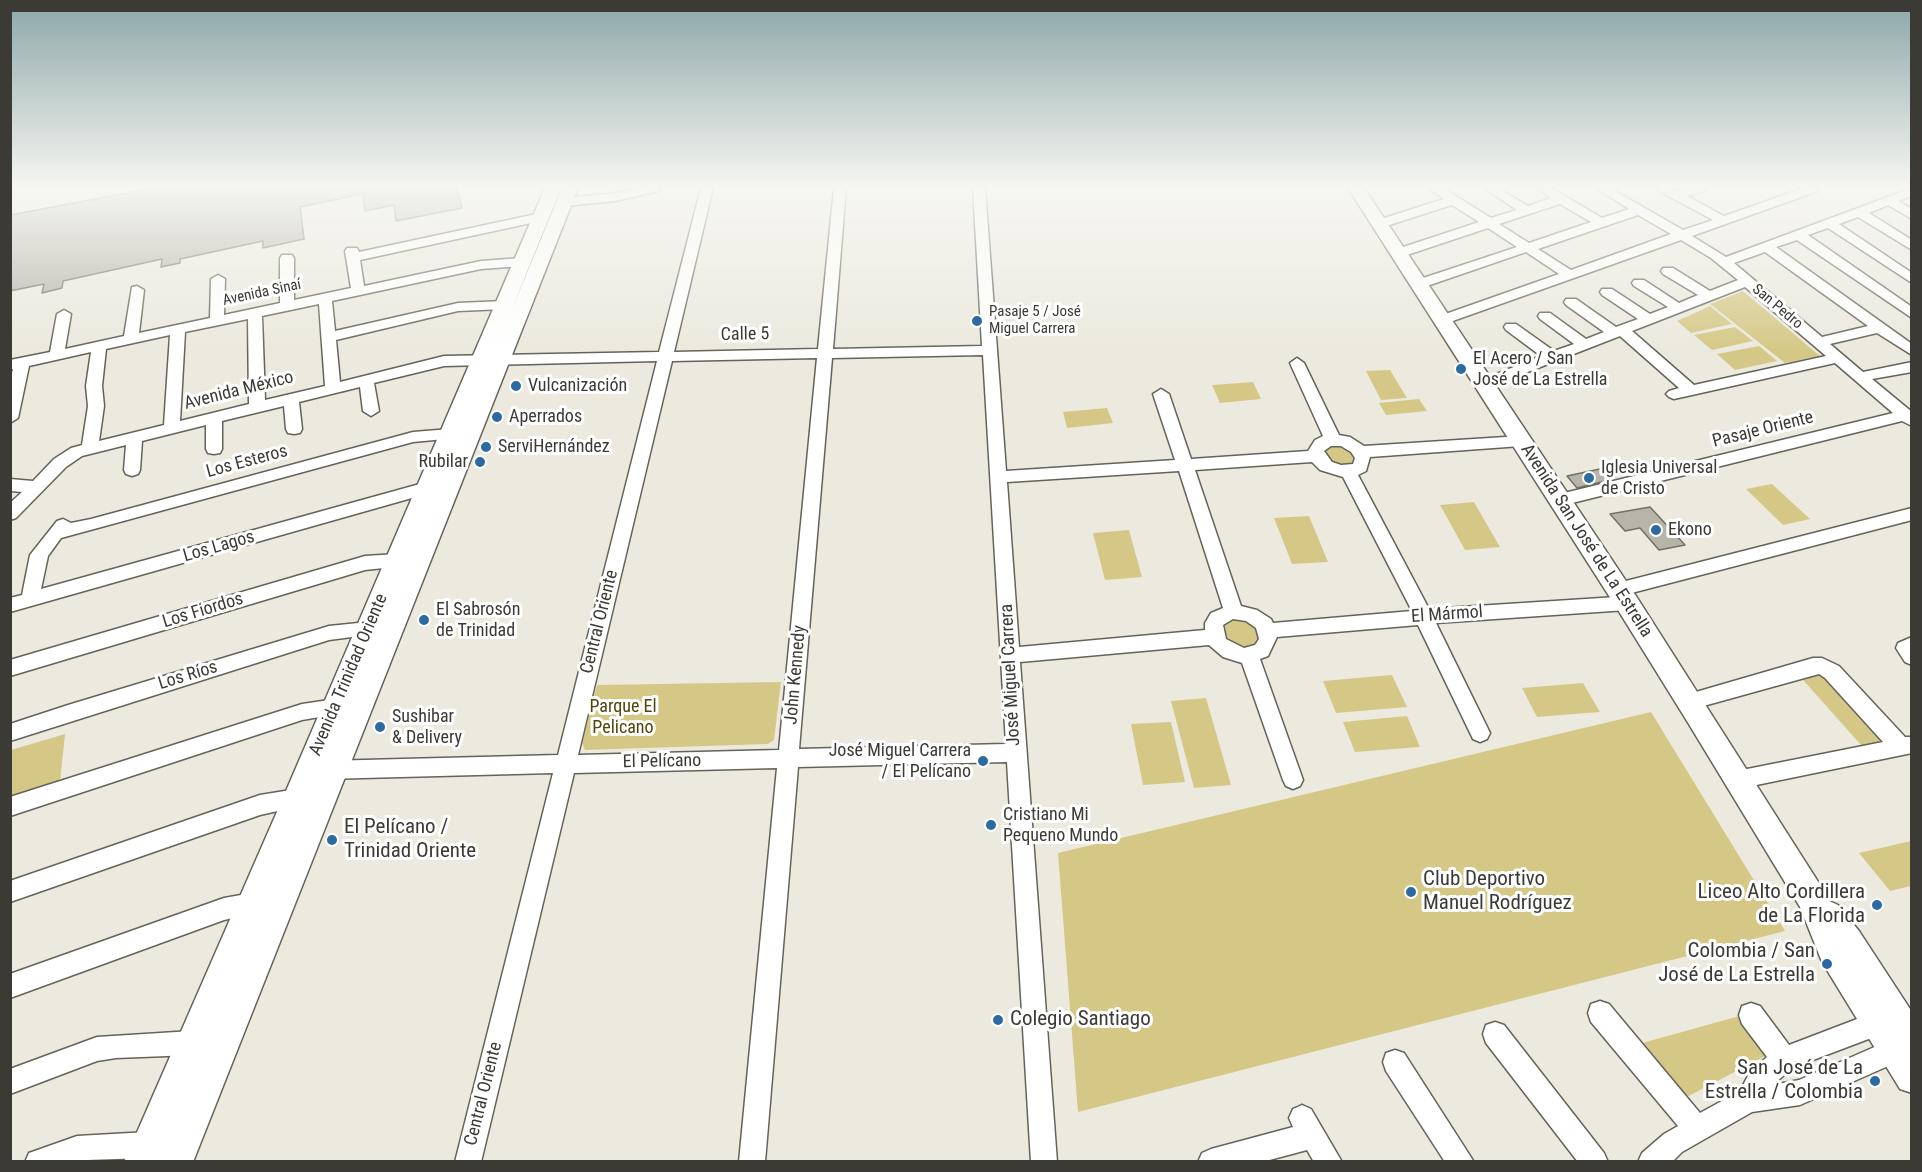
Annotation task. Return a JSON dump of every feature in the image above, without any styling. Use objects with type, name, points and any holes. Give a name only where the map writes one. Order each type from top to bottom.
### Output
[{"type":"main road","name":"Avenida Trinidad Oriente","points":[[175,1161],[313,779],[336,707],[450,434],[491,358],[504,305],[530,243]]},
{"type":"main road","name":"Avenida Trinidad Oriente","points":[[145,1153],[252,904],[313,779],[541,243]]},
{"type":"main road","name":"Avenida San José de La Estrella","points":[[1392,243],[1622,596],[1811,898],[1833,951],[1902,1039]]},
{"type":"street","points":[[358,291],[352,254],[410,243]]},
{"type":"street","name":"Central Oriente","points":[[468,1161],[694,243]]},
{"type":"street","name":"John Kennedy","points":[[752,1161],[835,243]]},
{"type":"street","name":"José Miguel Carrera","points":[[983,243],[1044,1161]]},
{"type":"street","points":[[1399,253],[1430,243]]},
{"type":"street","points":[[1520,243],[1570,275]]},
{"type":"street","points":[[1419,284],[1540,243]]},
{"type":"street","points":[[1442,320],[1661,243]]},
{"type":"street","name":"San Pedro","points":[[1695,243],[1725,262],[1908,418]]},
{"type":"street","points":[[1725,262],[1776,243]]},
{"type":"street","points":[[1809,243],[1911,314]]},
{"type":"street","points":[[1858,243],[1911,279]]},
{"type":"street","points":[[1767,246],[1911,351]]},
{"type":"street","points":[[286,258],[287,305]]},
{"type":"street","name":"Avenida Sinaí","points":[[16,364],[481,265],[522,262]]},
{"type":"street","points":[[1668,271],[1709,296]]},
{"type":"street","points":[[217,320],[218,279]]},
{"type":"street","points":[[1484,384],[1748,282]]},
{"type":"street","points":[[1639,283],[1678,308]]},
{"type":"street","points":[[131,339],[137,290]]},
{"type":"street","points":[[1607,292],[1649,320]]},
{"type":"street","points":[[325,298],[333,388]]},
{"type":"street","points":[[1571,302],[1619,331],[1690,390]]},
{"type":"street","points":[[328,337],[458,307],[504,305]]},
{"type":"street","points":[[255,312],[257,407]]},
{"type":"street","points":[[57,355],[64,314]]},
{"type":"street","points":[[1545,316],[1585,345]]},
{"type":"street","points":[[1511,327],[1552,357]]},
{"type":"street","points":[[172,428],[178,328]]},
{"type":"street","points":[[1819,342],[1880,328]]},
{"type":"street","points":[[90,448],[96,406],[94,386],[99,346]]},
{"type":"street","name":"Calle 5","points":[[491,358],[990,350]]},
{"type":"street","name":"Avenida México","points":[[10,513],[64,459],[90,448],[437,362],[491,358]]},
{"type":"street","points":[[1674,394],[1838,358]]},
{"type":"street","points":[[1298,363],[1333,440]]},
{"type":"street","points":[[10,418],[16,364]]},
{"type":"street","points":[[1860,377],[1911,367]]},
{"type":"street","points":[[366,379],[371,411]]},
{"type":"street","points":[[1161,394],[1234,612]]},
{"type":"street","points":[[291,398],[294,429]]},
{"type":"street","points":[[214,417],[214,449]]},
{"type":"street","name":"Pasaje Oriente","points":[[1560,500],[1908,418]]},
{"type":"street","name":"Los Esteros","points":[[54,533],[413,437],[450,434]]},
{"type":"street","points":[[132,470],[134,437]]},
{"type":"street","points":[[1333,440],[1351,444],[1361,452],[1363,463],[1360,467],[1348,471],[1333,469],[1320,461],[1317,456],[1318,446],[1333,440]]},
{"type":"street","points":[[1361,452],[1521,441]]},
{"type":"street","points":[[999,477],[1317,456]]},
{"type":"street","points":[[1348,471],[1424,617],[1480,733]]},
{"type":"street","points":[[10,485],[37,487]]},
{"type":"street","name":"Los Lagos","points":[[10,605],[427,488]]},
{"type":"street","name":"El Mármol","points":[[1267,631],[1622,596],[1911,514]]},
{"type":"street","points":[[30,600],[39,555],[54,533],[71,521]]},
{"type":"street","name":"Los Fiordos","points":[[10,668],[365,563],[397,561]]},
{"type":"street","points":[[1234,612],[1257,619],[1267,631],[1266,646],[1261,651],[1249,655],[1234,654],[1226,650],[1214,637],[1213,630],[1218,618],[1234,612]]},
{"type":"street","name":"Los Ríos","points":[[10,733],[329,633],[368,629]]},
{"type":"street","points":[[1010,655],[1214,637]]},
{"type":"street","points":[[1911,644],[1905,648],[1911,657]]},
{"type":"street","points":[[1249,655],[1293,780]]},
{"type":"street","points":[[1689,702],[1813,666],[1822,666],[1832,672],[1906,746]]},
{"type":"street","points":[[10,807],[302,712],[336,707]]},
{"type":"street","points":[[1737,780],[1906,746]]},
{"type":"street","name":"El Pelícano","points":[[10,892],[260,805],[313,779],[565,764],[1016,753]]},
{"type":"street","points":[[10,986],[224,909],[252,904]]},
{"type":"street","points":[[1600,1012],[1697,1129]]},
{"type":"street","points":[[1751,1015],[1784,1059]]},
{"type":"street","points":[[1495,1034],[1595,1161]]},
{"type":"street","points":[[1749,1100],[1759,1081],[1784,1059],[1902,1039]]},
{"type":"street","points":[[1651,1161],[1673,1143],[1749,1100],[1800,1092],[1902,1039]]},
{"type":"street","points":[[10,1082],[84,1053],[106,1047],[192,1043]]},
{"type":"street","points":[[1395,1062],[1461,1161]]},
{"type":"street","points":[[1211,1161],[1308,1126],[1329,1161]]},
{"type":"street","points":[[38,1161],[77,1149],[145,1153]]},
{"type":"green space","points":[[1743,291],[1820,356],[1785,363],[1710,304]]},
{"type":"green space","points":[[1710,306],[1732,324],[1691,333],[1677,321]]},
{"type":"green space","points":[[1735,327],[1753,341],[1712,350],[1694,335]]},
{"type":"green space","points":[[1759,346],[1777,361],[1735,370],[1717,354]]},
{"type":"green space","points":[[1390,370],[1407,398],[1381,400],[1366,371]]},
{"type":"green space","points":[[1253,382],[1261,399],[1220,403],[1212,385]]},
{"type":"green space","points":[[1419,399],[1427,411],[1386,415],[1379,403]]},
{"type":"green space","points":[[1107,408],[1113,423],[1067,428],[1063,412]]},
{"type":"green space","points":[[1343,445],[1356,454],[1354,465],[1345,468],[1324,459],[1323,448]]},
{"type":"green space","points":[[1772,484],[1810,519],[1783,525],[1746,489]]},
{"type":"green space","points":[[1474,502],[1500,547],[1465,550],[1440,505]]},
{"type":"green space","points":[[1309,516],[1328,562],[1292,564],[1274,518]]},
{"type":"green space","points":[[1129,530],[1142,577],[1105,580],[1093,533]]},
{"type":"green space","points":[[1238,616],[1262,631],[1259,647],[1232,649],[1218,628],[1220,623]]},
{"type":"green space","points":[[1392,675],[1407,707],[1336,713],[1323,681]]},
{"type":"green space","points":[[1817,675],[1830,678],[1881,735],[1882,741],[1862,746],[1803,680]]},
{"type":"green space","name":"Parque El Pelicano","points":[[781,682],[774,740],[768,744],[585,750],[582,743],[597,685]]},
{"type":"green space","points":[[1583,683],[1600,712],[1537,717],[1522,688]]},
{"type":"green space","points":[[1206,698],[1231,785],[1194,788],[1171,701]]},
{"type":"green space","name":"Club Deportivo Manuel Rodríguez","points":[[1651,712],[1785,931],[1078,1112],[1058,853]]},
{"type":"green space","points":[[1407,716],[1420,747],[1355,752],[1343,722]]},
{"type":"green space","points":[[1171,722],[1185,782],[1143,785],[1131,724]]},
{"type":"green space","points":[[65,734],[60,782],[11,798],[11,750]]},
{"type":"green space","points":[[1911,841],[1911,886],[1890,891],[1859,853]]},
{"type":"green space","points":[[1743,1015],[1773,1052],[1681,1100],[1635,1045]]},
{"type":"building","points":[[10,243],[255,243],[180,259],[180,263],[161,267],[162,259],[63,281],[62,288],[42,293],[44,284],[10,291]]},
{"type":"building","points":[[263,243],[287,243],[263,248]]},
{"type":"building","name":"Iglesia Universal de Cristo","points":[[1600,469],[1610,480],[1577,488],[1567,476]]},
{"type":"building","name":"Ekono","points":[[1650,507],[1685,545],[1659,550],[1640,528],[1625,531],[1610,514]]},
{"type":"place","name":"Pasaje 5 / José Miguel Carrera","points":[[977,321]]},
{"type":"place","name":"El Acero / San José de La Estrella","points":[[1461,369]]},
{"type":"place","name":"Vulcanización","points":[[516,386]]},
{"type":"place","name":"Aperrados","points":[[497,417]]},
{"type":"place","name":"ServiHernández","points":[[486,447]]},
{"type":"place","name":"Rubilar","points":[[480,462]]},
{"type":"place","name":"Iglesia Universal de Cristo","points":[[1589,478]]},
{"type":"place","name":"Ekono","points":[[1656,530]]},
{"type":"place","name":"El Sabrosón de Trinidad","points":[[424,620]]},
{"type":"place","name":"Sushibar & Delivery","points":[[380,727]]},
{"type":"place","name":"José Miguel Carrera / El Pelícano","points":[[983,761]]},
{"type":"place","name":"Cristiano Mi Pequeno Mundo","points":[[991,825]]},
{"type":"place","name":"El Pelícano / Trinidad Oriente","points":[[332,840]]},
{"type":"place","name":"Club Deportivo Manuel Rodríguez","points":[[1411,892]]},
{"type":"place","name":"Liceo Alto Cordillera de La Florida","points":[[1877,905]]},
{"type":"place","name":"Colombia / San José de La Estrella","points":[[1827,964]]},
{"type":"place","name":"Colegio Santiago","points":[[998,1020]]},
{"type":"place","name":"San José de La Estrella / Colombia","points":[[1875,1081]]}]
